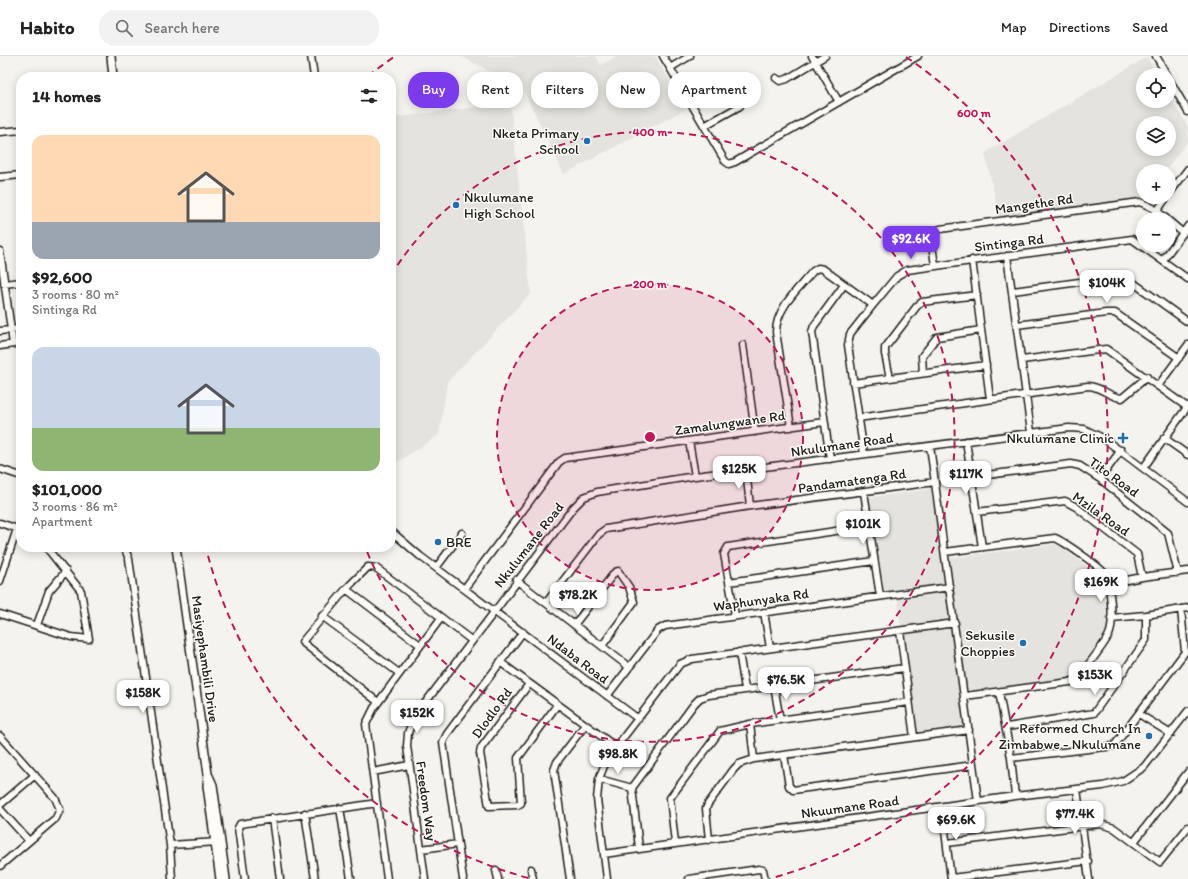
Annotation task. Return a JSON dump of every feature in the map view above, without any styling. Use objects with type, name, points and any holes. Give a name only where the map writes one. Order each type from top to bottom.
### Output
[{"type":"main road","points":[[111,56],[113,72]]},
{"type":"main road","name":"Masiyephambili Drive","points":[[177,552],[208,774],[213,785],[220,879]]},
{"type":"main road","name":"Masiyephambili Drive","points":[[218,842],[226,879]]},
{"type":"street","points":[[311,56],[313,72]]},
{"type":"street","points":[[662,56],[724,161],[732,163],[918,56]]},
{"type":"street","points":[[670,68],[690,56]]},
{"type":"street","points":[[776,78],[780,81],[787,79],[814,59],[825,56]]},
{"type":"street","points":[[1156,56],[1163,68]]},
{"type":"street","points":[[814,59],[839,102]]},
{"type":"street","points":[[1176,91],[1188,112]]},
{"type":"street","points":[[704,126],[736,108]]},
{"type":"street","points":[[0,132],[16,130]]},
{"type":"street","points":[[1176,184],[1188,169]]},
{"type":"street","points":[[0,177],[16,175]]},
{"type":"street","points":[[1180,179],[1188,180]]},
{"type":"street","name":"Mangethe Rd","points":[[935,265],[931,239],[932,233],[936,230],[1140,202],[1157,211]]},
{"type":"street","points":[[1157,211],[1162,204]]},
{"type":"street","points":[[1176,226],[1183,232]]},
{"type":"street","points":[[1163,260],[1188,226]]},
{"type":"street","name":"Sintinga Rd","points":[[864,454],[853,383],[849,338],[872,305],[901,273],[935,265],[1132,238],[1188,279]]},
{"type":"street","points":[[0,251],[13,344]]},
{"type":"street","points":[[1007,256],[1032,432]]},
{"type":"street","points":[[972,260],[990,399]]},
{"type":"street","points":[[791,426],[777,336],[778,317],[815,268],[823,269],[872,305]]},
{"type":"street","points":[[1013,291],[1121,275],[1127,277],[1188,322]]},
{"type":"street","points":[[4,284],[16,283]]},
{"type":"street","points":[[830,459],[812,332],[814,326],[844,285]]},
{"type":"street","points":[[890,378],[885,348],[917,306],[922,302],[977,294]]},
{"type":"street","points":[[1017,325],[1115,313],[1178,358]]},
{"type":"street","points":[[0,331],[16,329]]},
{"type":"street","points":[[923,374],[922,356],[937,337],[981,330]]},
{"type":"street","points":[[0,346],[16,344]]},
{"type":"street","points":[[1158,386],[1188,345]]},
{"type":"street","points":[[743,346],[755,432]]},
{"type":"street","points":[[1022,360],[1102,349],[1109,351],[1188,407],[1144,467],[1188,502]]},
{"type":"street","points":[[853,383],[986,365]]},
{"type":"street","points":[[858,418],[1092,386],[1122,398],[1147,377]]},
{"type":"street","name":"Zamalungwane Rd","points":[[464,589],[562,460],[824,422]]},
{"type":"street","name":"Nkulumane Road","points":[[494,610],[573,508],[584,497],[597,492],[695,476],[1069,428],[1097,434],[1144,467]]},
{"type":"street","points":[[1164,438],[1188,455]]},
{"type":"street","points":[[689,441],[695,476]]},
{"type":"street","points":[[966,441],[982,547]]},
{"type":"street","points":[[930,446],[965,696],[978,802]]},
{"type":"street","points":[[1100,479],[1121,450]]},
{"type":"street","name":"Tito Road","points":[[972,477],[1071,464],[1080,466],[1100,479],[1168,533],[1178,573]]},
{"type":"street","points":[[0,470],[16,475]]},
{"type":"street","points":[[746,470],[750,506]]},
{"type":"street","name":"Pandamatenga Rd","points":[[546,603],[599,534],[606,529],[750,506],[935,482]]},
{"type":"street","points":[[864,492],[880,596]]},
{"type":"street","name":"Mzila Road","points":[[977,512],[1065,501],[1076,507],[1137,554],[1142,578]]},
{"type":"street","points":[[0,523],[16,529]]},
{"type":"street","points":[[734,615],[724,554],[726,549],[730,546],[869,526]]},
{"type":"street","points":[[436,568],[462,533]]},
{"type":"street","name":"Ndaba Road","points":[[396,535],[436,568],[637,718]]},
{"type":"street","points":[[0,581],[16,538]]},
{"type":"street","points":[[945,552],[1055,538],[1065,543],[1105,572],[1108,584],[1111,618],[1109,634],[1077,679],[965,696]]},
{"type":"street","points":[[0,614],[71,637],[89,639],[81,591],[50,552]]},
{"type":"street","points":[[126,552],[129,559],[141,633],[170,845],[172,879]]},
{"type":"street","points":[[729,582],[874,561]]},
{"type":"street","points":[[378,702],[303,644],[302,640],[366,568],[373,567],[471,640]]},
{"type":"street","points":[[37,625],[48,591],[66,571]]},
{"type":"street","points":[[574,625],[615,572],[618,571],[629,586],[634,602],[602,646]]},
{"type":"street","points":[[1108,584],[1188,572]]},
{"type":"street","points":[[516,580],[629,667]]},
{"type":"street","name":"Waphunyaka Rd","points":[[607,696],[662,627],[734,615],[950,587]]},
{"type":"street","points":[[346,589],[420,645]]},
{"type":"street","points":[[1011,758],[1114,746],[1185,652],[1185,608],[1111,618]]},
{"type":"street","name":"Freedom Way","points":[[425,879],[409,765],[407,739],[412,719],[494,610]]},
{"type":"street","points":[[764,612],[770,648]]},
{"type":"street","points":[[1007,727],[1094,713],[1146,640],[1146,614]]},
{"type":"street","points":[[322,616],[399,673]]},
{"type":"street","points":[[387,879],[366,724],[378,702],[441,618]]},
{"type":"street","points":[[607,879],[597,799],[599,779],[604,766],[637,718],[676,668],[684,662],[692,659],[739,652],[955,623]]},
{"type":"street","points":[[900,631],[914,737]]},
{"type":"street","points":[[463,879],[443,742],[446,734],[523,632]]},
{"type":"street","points":[[739,652],[745,689]]},
{"type":"street","points":[[500,662],[616,747]]},
{"type":"street","points":[[639,848],[632,788],[696,701],[709,695],[745,689],[904,668]]},
{"type":"street","name":"Dlodlo Rd","points":[[529,684],[481,748],[480,753],[489,806],[518,805],[521,803],[518,758],[557,705]]},
{"type":"street","points":[[774,686],[780,720]]},
{"type":"street","points":[[999,692],[1007,727],[1015,796]]},
{"type":"street","points":[[675,844],[669,802],[671,796],[720,731],[750,724],[909,702]]},
{"type":"street","name":"Nkuumane Road","points":[[604,854],[1015,796],[1103,786],[1123,781],[1144,767],[1188,712]]},
{"type":"street","points":[[1139,714],[1171,734]]},
{"type":"street","points":[[750,724],[754,758]]},
{"type":"street","points":[[570,879],[554,770],[557,762],[585,725]]},
{"type":"street","points":[[709,840],[706,809],[708,804],[739,764],[754,758],[969,730]]},
{"type":"street","points":[[0,736],[55,798],[60,812],[56,818],[0,866]]},
{"type":"street","points":[[784,755],[789,786],[793,790],[973,765]]},
{"type":"street","points":[[372,772],[409,765]]},
{"type":"street","points":[[1134,842],[1188,772]]},
{"type":"street","points":[[0,805],[35,775]]},
{"type":"street","points":[[599,779],[632,788]]},
{"type":"street","points":[[1077,788],[1088,861],[1089,879]]},
{"type":"street","points":[[245,879],[238,825],[272,818],[377,803]]},
{"type":"street","points":[[942,807],[951,879],[1088,861]]},
{"type":"street","points":[[340,808],[351,879]]},
{"type":"street","points":[[0,809],[29,841]]},
{"type":"street","points":[[306,813],[315,879]]},
{"type":"street","points":[[272,818],[280,879]]},
{"type":"street","points":[[947,843],[1083,825],[1107,825],[1134,842],[1160,862],[1188,827]]},
{"type":"street","points":[[170,845],[218,842]]},
{"type":"street","points":[[421,849],[458,844]]},
{"type":"street","points":[[531,868],[533,879]]},
{"type":"street","points":[[688,879],[759,869],[763,870],[765,879]]},
{"type":"street","points":[[496,870],[498,879]]},
{"type":"shaded area","name":"Nketa Primary School","points":[[461,56],[596,56],[601,65],[618,56],[655,56],[668,78],[668,108],[686,109],[564,174],[532,108],[598,108],[598,72],[531,72],[531,106],[523,89],[523,72],[491,72]]},
{"type":"shaded area","points":[[1147,57],[1153,68],[1136,68],[1136,108],[1176,108],[1176,107],[1188,127],[1188,141],[1170,164],[1136,164],[1136,202],[1000,219],[985,153]]},
{"type":"shaded area","name":"Nkulumane High School","points":[[470,108],[511,108],[531,293],[447,382],[439,435],[396,463],[396,117]]},
{"type":"shaded area","points":[[931,489],[941,559],[1058,544],[1101,577],[1109,630],[1073,677],[962,694],[966,727],[913,735],[897,591],[882,593],[868,498]]},
{"type":"place","name":"Nketa Primary School","points":[[587,141]]},
{"type":"place","name":"Nkulumane High School","points":[[456,205]]},
{"type":"place","name":"Nkulumane Clinic","points":[[1123,438]]},
{"type":"place","name":"BRE","points":[[438,542]]},
{"type":"place","name":"Sekusile Choppies","points":[[1023,643]]},
{"type":"place","name":"Reformed Church In Zimbabwe - Nkulumane","points":[[1149,736]]}]
